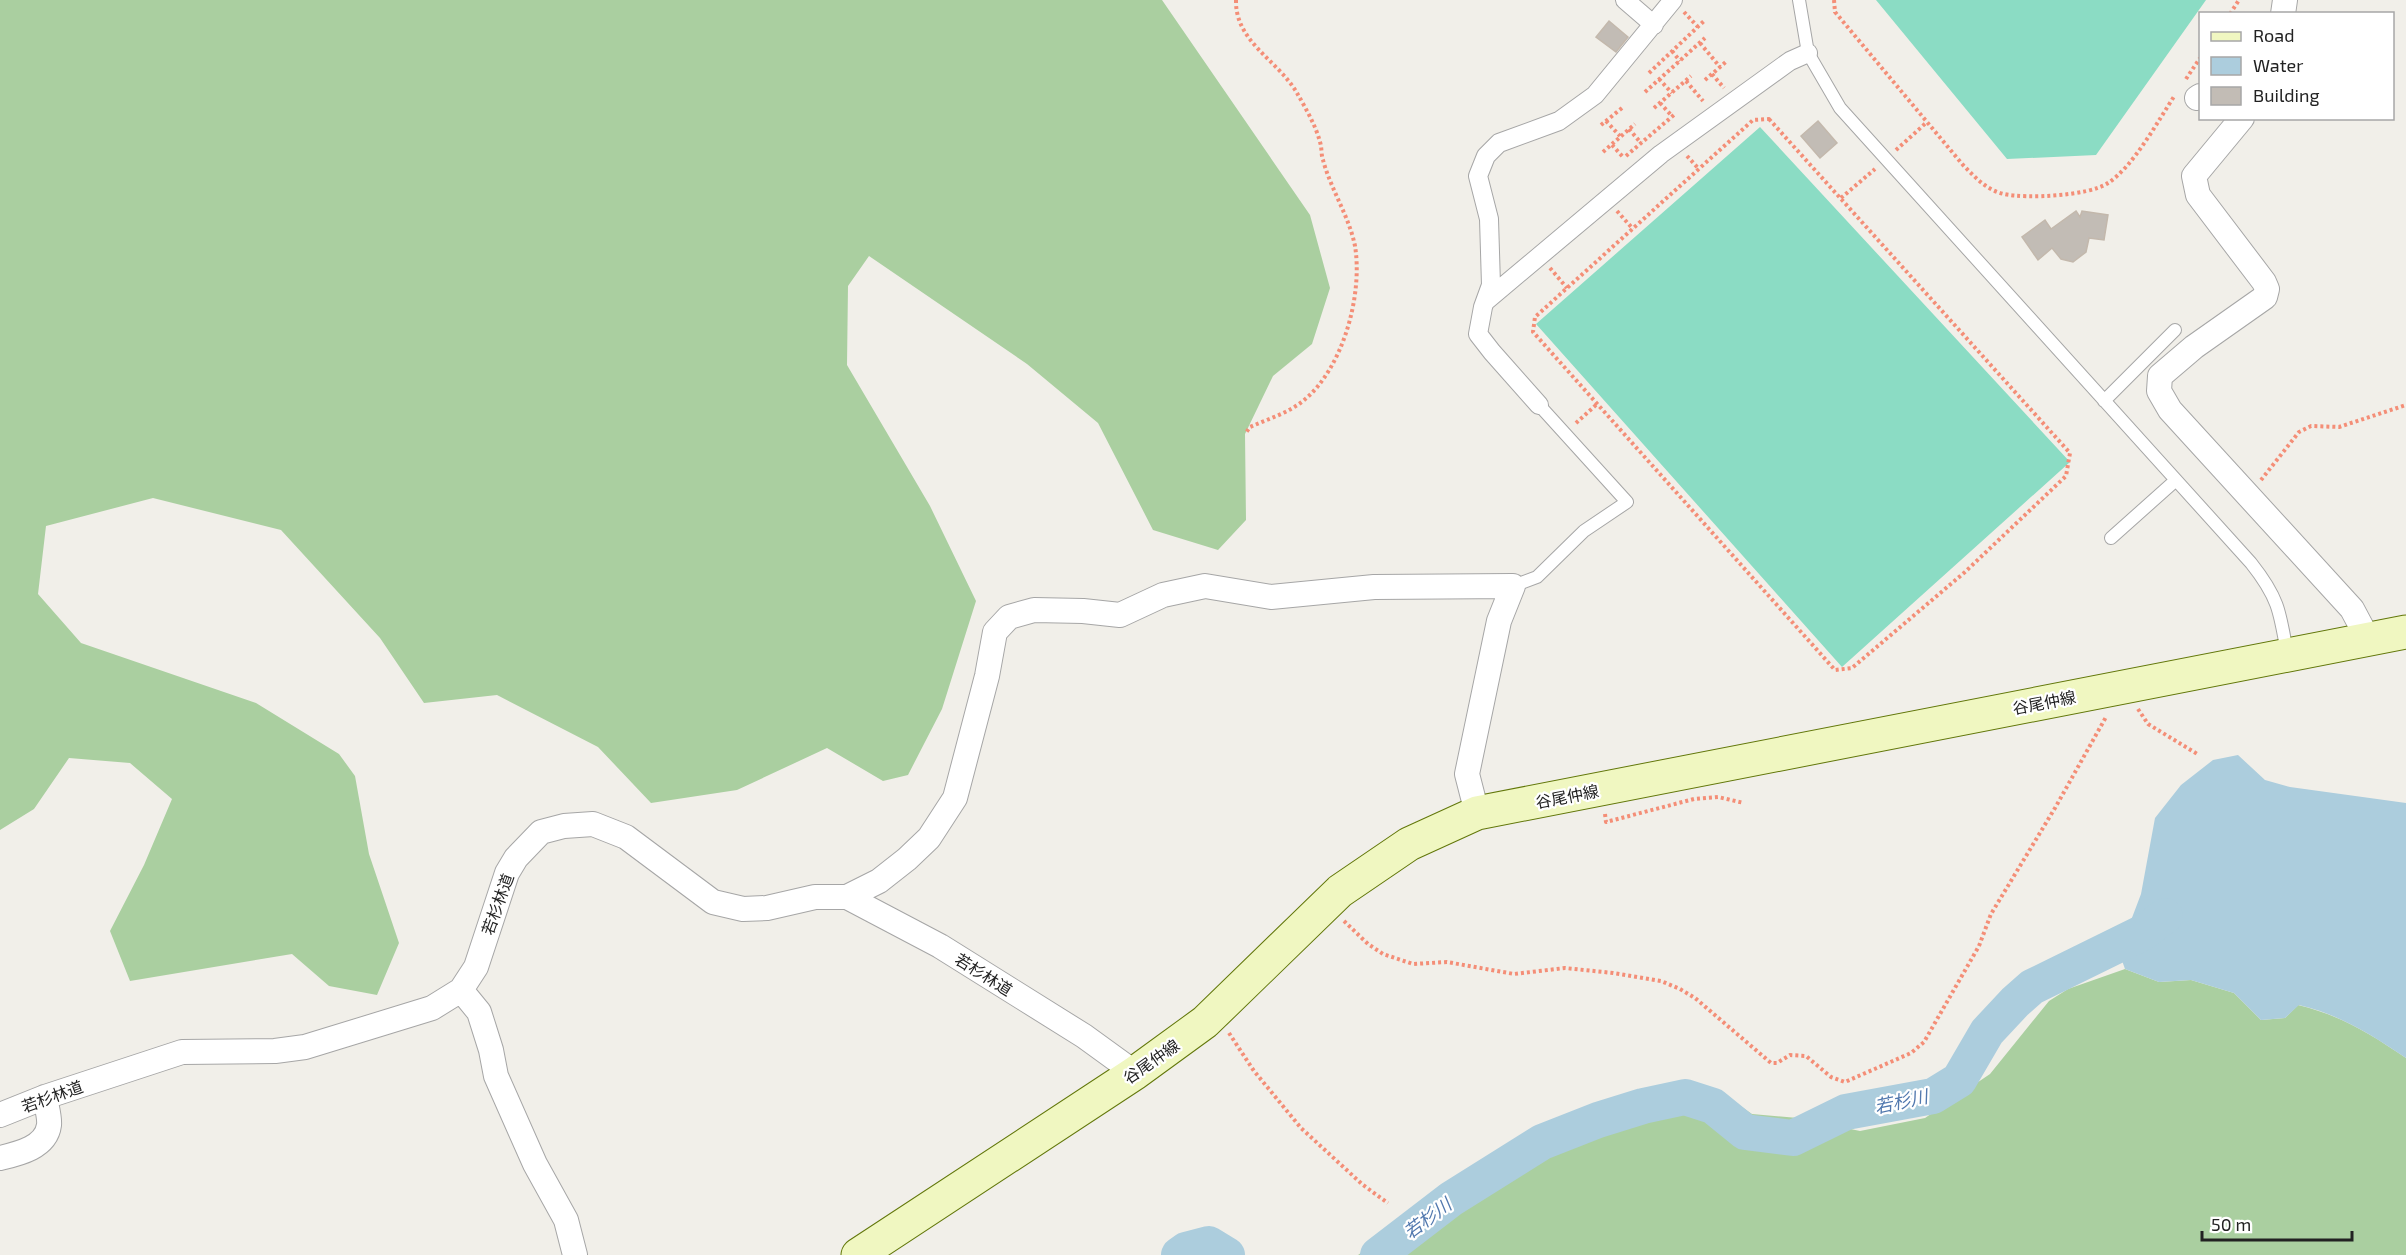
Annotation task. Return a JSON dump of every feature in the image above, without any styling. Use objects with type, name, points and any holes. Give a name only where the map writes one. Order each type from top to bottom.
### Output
[{"type":"main road","name":"谷尾仲線","points":[[858,1255],[1135,1073],[1205,1022],[1340,891],[1409,844],[1477,813],[2406,632]]},
{"type":"street","points":[[1625,0],[1654,25]]},
{"type":"street","points":[[1539,405],[1478,334],[1491,285],[1489,219],[1478,176],[1485,156],[1499,143],[1559,121],[1594,95],[1673,0]]},
{"type":"street","points":[[1486,302],[1661,154],[1781,68],[1808,53]]},
{"type":"street","points":[[2240,120],[2194,176],[2198,195],[2267,290],[2265,297],[2194,347],[2160,376],[2159,391],[2169,410],[2352,609],[2368,639]]},
{"type":"street","points":[[847,897],[879,881],[907,859],[929,837],[955,798],[987,676],[995,632],[1009,617],[1034,610],[1083,610],[1120,615],[1162,595],[1205,586],[1271,597],[1374,587],[1513,586],[1499,621],[1467,774],[1477,813]]},
{"type":"street","name":"若杉林道","points":[[0,1115],[45,1096],[182,1052],[275,1051],[305,1047],[432,1008],[461,990],[476,967],[507,873],[516,858],[541,832],[564,826],[593,824],[626,837],[713,902],[743,909],[767,908],[814,897],[847,897],[940,946],[1084,1036],[1135,1073]]},
{"type":"street","points":[[461,990],[479,1012],[491,1050],[496,1076],[535,1164],[566,1220],[575,1255]]},
{"type":"street","points":[[0,1158],[22,1153],[34,1147],[42,1138],[49,1126],[45,1096]]},
{"type":"lane","points":[[1799,0],[1808,53],[1840,108],[2267,582],[2279,608],[2287,655]]},
{"type":"lane","points":[[2104,401],[2175,330]]},
{"type":"lane","points":[[1513,586],[1537,577],[1584,531],[1627,502],[1539,405]]},
{"type":"lane","points":[[2111,538],[2176,480]]},
{"type":"path","points":[[1236,0],[1238,20],[1244,31],[1289,80],[1320,141],[1323,160],[1354,244],[1358,267],[1349,325],[1334,363],[1318,387],[1302,402],[1250,427],[1245,434]]},
{"type":"path","points":[[1834,0],[1835,12],[1963,165],[1981,184],[2003,194],[2075,193],[2108,184],[2126,168],[2189,93],[2199,60]]},
{"type":"path","points":[[1648,73],[1704,21]]},
{"type":"path","points":[[1645,92],[1705,38]]},
{"type":"path","points":[[1700,43],[1720,67]]},
{"type":"path","points":[[1672,51],[1680,61]]},
{"type":"path","points":[[1706,80],[1727,61]]},
{"type":"path","points":[[1712,74],[1724,89]]},
{"type":"path","points":[[1654,108],[1691,76]]},
{"type":"path","points":[[1659,79],[1672,93]]},
{"type":"path","points":[[1686,81],[1706,104]]},
{"type":"path","points":[[1619,162],[1673,115],[1660,103]]},
{"type":"path","points":[[1607,105],[1615,113]]},
{"type":"path","points":[[1601,125],[1622,108]]},
{"type":"path","points":[[1768,119],[2070,453],[2067,476],[1965,572],[1852,668],[1835,670],[1597,404],[1533,332],[1535,317],[1753,120],[1768,119]]},
{"type":"path","points":[[1606,121],[1620,136]]},
{"type":"path","points":[[1603,152],[1635,123]]},
{"type":"path","points":[[1629,129],[1641,143]]},
{"type":"path","points":[[1612,145],[1624,158]]},
{"type":"path","points":[[1565,433],[1597,404]]},
{"type":"path","points":[[2248,496],[2299,432],[2311,426],[2340,427],[2361,422],[2406,405]]},
{"type":"path","points":[[1326,904],[1368,944],[1383,954],[1413,964],[1447,962],[1514,974],[1565,968],[1661,981],[1695,998],[1772,1063],[1778,1063],[1790,1055],[1806,1056],[1831,1077],[1845,1082],[1911,1053],[1924,1042],[1979,946],[1991,914],[2055,808],[2120,687],[2148,724],[2199,755]]},
{"type":"path","points":[[1601,789],[1606,822],[1694,799],[1718,797],[1744,802]]},
{"type":"path","points":[[1216,1011],[1254,1071],[1301,1128],[1363,1185],[1388,1203]]},
{"type":"green space","points":[[0,0],[1162,0],[1310,215],[1330,288],[1312,344],[1273,376],[1245,434],[1246,520],[1218,550],[1153,530],[1098,423],[1027,364],[869,256],[848,286],[847,365],[930,506],[976,601],[942,709],[908,775],[883,781],[827,748],[737,790],[651,803],[598,747],[497,695],[424,703],[380,638],[281,530],[153,498],[46,526],[38,594],[81,643],[256,703],[339,754],[355,776],[369,854],[399,943],[377,995],[329,986],[292,954],[130,981],[110,931],[144,865],[172,799],[130,763],[69,758],[34,809],[0,830]]},
{"type":"green space","points":[[1876,0],[2206,0],[2096,155],[2007,159]]},
{"type":"green space","points":[[1760,127],[2070,462],[1842,667],[1536,324]]},
{"type":"green space","points":[[2125,969],[2159,982],[2191,980],[2234,993],[2261,1020],[2285,1018],[2298,1005],[2314,1009],[2355,1026],[2406,1058],[2406,1255],[1358,1255],[1532,1135],[1720,1092],[1752,1114],[1798,1118],[1860,1131],[1925,1118],[1990,1074],[2049,1001],[2068,989]]},
{"type":"water","points":[[2238,755],[2265,780],[2290,787],[2406,803],[2406,1058],[2355,1026],[2314,1009],[2299,1005],[2285,1018],[2261,1020],[2234,993],[2191,980],[2159,982],[2125,969],[2119,952],[2141,894],[2155,818],[2181,785],[2213,760]]},
{"type":"building","points":[[1609,21],[1628,37],[1616,52],[1596,37]]},
{"type":"building","points":[[1818,121],[1837,143],[1820,158],[1801,136]]},
{"type":"building","points":[[2076,211],[2080,217],[2082,211],[2108,215],[2104,240],[2089,238],[2086,252],[2073,262],[2061,259],[2052,248],[2038,260],[2022,237],[2045,220],[2051,229]]},
{"type":"waterway","name":"若杉川","points":[[1378,1255],[1451,1199],[1542,1142],[1598,1120],[1643,1106],[1685,1097],[1713,1106],[1745,1132],[1793,1138],[1846,1112],[1933,1096],[1959,1080],[1987,1032],[2032,987],[2144,932],[2165,916]]},
{"type":"waterway","name":"若杉川","points":[[1179,1255],[1186,1250],[1209,1244],[1227,1255]]}]
